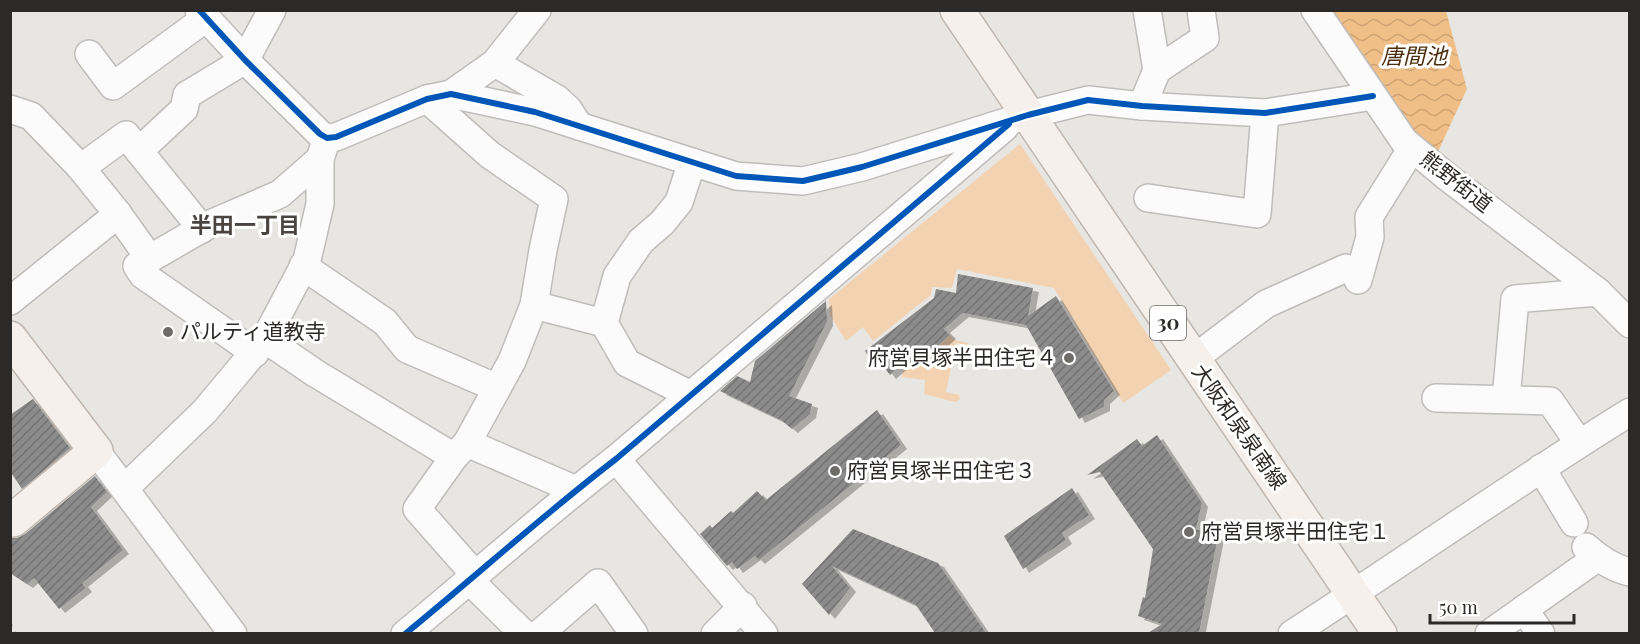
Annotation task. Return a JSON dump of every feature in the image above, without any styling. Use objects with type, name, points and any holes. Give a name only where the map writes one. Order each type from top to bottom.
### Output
[{"type":"main road","name":"大阪和泉泉南線","points":[[957,10],[1021,118],[1192,360],[1380,633]]},
{"type":"main road","points":[[10,338],[96,451],[12,520]]},
{"type":"street","points":[[139,151],[184,109],[187,95],[245,60],[272,10]]},
{"type":"street","points":[[537,10],[495,63],[439,97],[336,137],[280,194],[202,229],[137,266],[143,275],[260,346],[460,450],[576,490]]},
{"type":"street","points":[[1142,106],[1157,70],[1147,10]]},
{"type":"street","points":[[1157,70],[1205,38],[1201,10]]},
{"type":"street","name":"熊野街道","points":[[1315,10],[1404,141],[1455,183],[1598,292],[1629,324]]},
{"type":"street","points":[[89,54],[113,86],[202,14],[320,134],[324,149],[320,204],[307,260],[260,346],[205,411],[125,488]]},
{"type":"street","points":[[495,63],[556,99],[568,109],[579,126]]},
{"type":"street","points":[[439,97],[535,112],[736,176],[803,181],[862,167],[1088,100],[1142,106],[1265,113],[1373,96]]},
{"type":"street","points":[[439,97],[490,155],[554,200],[534,305],[512,361],[460,450],[417,509],[473,579],[524,633]]},
{"type":"street","points":[[10,109],[31,116],[81,168],[150,259]]},
{"type":"street","points":[[1148,198],[1257,214],[1265,113]]},
{"type":"street","points":[[405,633],[473,579],[1021,118]]},
{"type":"street","points":[[81,168],[126,135],[202,229]]},
{"type":"street","points":[[1192,360],[1266,304],[1352,274],[1370,237],[1370,217],[1412,148]]},
{"type":"street","points":[[691,395],[627,363],[604,323],[617,276],[641,241],[662,223],[679,202],[692,162]]},
{"type":"street","points":[[10,301],[118,214]]},
{"type":"street","points":[[303,266],[385,322],[407,349],[497,388]]},
{"type":"street","points":[[1506,399],[1515,299],[1598,292]]},
{"type":"street","points":[[534,305],[604,323]]},
{"type":"street","points":[[1436,398],[1550,400],[1580,443]]},
{"type":"street","points":[[1292,633],[1629,412]]},
{"type":"street","points":[[96,451],[233,633]]},
{"type":"street","points":[[616,459],[764,633]]},
{"type":"street","points":[[1541,468],[1586,542],[1620,570],[1629,572]]},
{"type":"street","points":[[1489,633],[1524,609],[1586,542]]},
{"type":"street","points":[[539,633],[598,583],[634,633]]},
{"type":"street","points":[[715,633],[743,606]]},
{"type":"street","points":[[1524,609],[1540,633]]},
{"type":"shaded area","points":[[1020,144],[1171,370],[1123,403],[1054,288],[957,269],[952,288],[932,287],[931,295],[873,341],[863,327],[846,341],[830,315],[829,299]]},
{"type":"shaded area","points":[[950,335],[955,340],[969,343],[968,345],[956,343],[946,392],[959,395],[960,399],[955,402],[924,394],[925,380],[902,377],[903,371],[915,357],[920,363]]},
{"type":"water","name":"唐間池","points":[[1332,11],[1446,11],[1467,89],[1434,160]]},
{"type":"building","name":"府営貝塚半田住宅４","points":[[958,274],[1033,288],[1028,316],[1056,296],[1114,391],[1104,400],[1104,407],[1079,419],[1026,325],[963,313],[944,329],[950,335],[919,363],[913,355],[890,375],[880,362],[874,366],[865,351],[934,298],[936,289],[956,293]]},
{"type":"building","points":[[826,301],[827,322],[789,396],[812,404],[810,414],[792,429],[781,420],[720,391],[737,376],[750,382],[755,361]]},
{"type":"building","points":[[33,399],[70,448],[22,489],[10,471],[10,415]]},
{"type":"building","name":"府営貝塚半田住宅３","points":[[877,410],[901,445],[759,560],[755,556],[737,569],[732,562],[727,566],[700,534],[710,525],[712,528],[731,511],[733,513],[757,491],[766,500]]},
{"type":"building","name":"府営貝塚半田住宅１","points":[[1157,435],[1202,503],[1196,529],[1218,536],[1199,633],[1148,633],[1162,624],[1138,616],[1143,597],[1145,598],[1153,549],[1100,472],[1087,475],[1137,439],[1142,446]]},
{"type":"building","points":[[95,476],[107,492],[91,507],[123,550],[82,583],[86,588],[59,609],[34,578],[27,584],[10,573],[10,538],[17,538],[25,534]]},
{"type":"building","points":[[1072,488],[1089,515],[1062,533],[1066,540],[1023,569],[1004,536]]},
{"type":"building","points":[[853,529],[938,563],[986,633],[935,633],[916,605],[832,566],[850,588],[829,615],[802,584]]},
{"type":"railway","points":[[10,624],[15,634]]},
{"type":"cycle path","points":[[199,10],[245,60],[320,134],[327,138],[336,137],[427,99],[451,94],[535,112],[736,176],[803,181],[862,167],[1028,115],[1088,100],[1142,106],[1265,113],[1373,96]]},
{"type":"cycle path","points":[[405,634],[616,459],[1009,124]]},
{"type":"place","name":"パルティ道教寺","points":[[168,332]]},
{"type":"place","name":"府営貝塚半田住宅４","points":[[1069,358]]},
{"type":"place","name":"府営貝塚半田住宅３","points":[[835,471]]},
{"type":"place","name":"府営貝塚半田住宅１","points":[[1189,532]]},
{"type":"district","name":"半田一丁目","points":[[245,225]]}]
